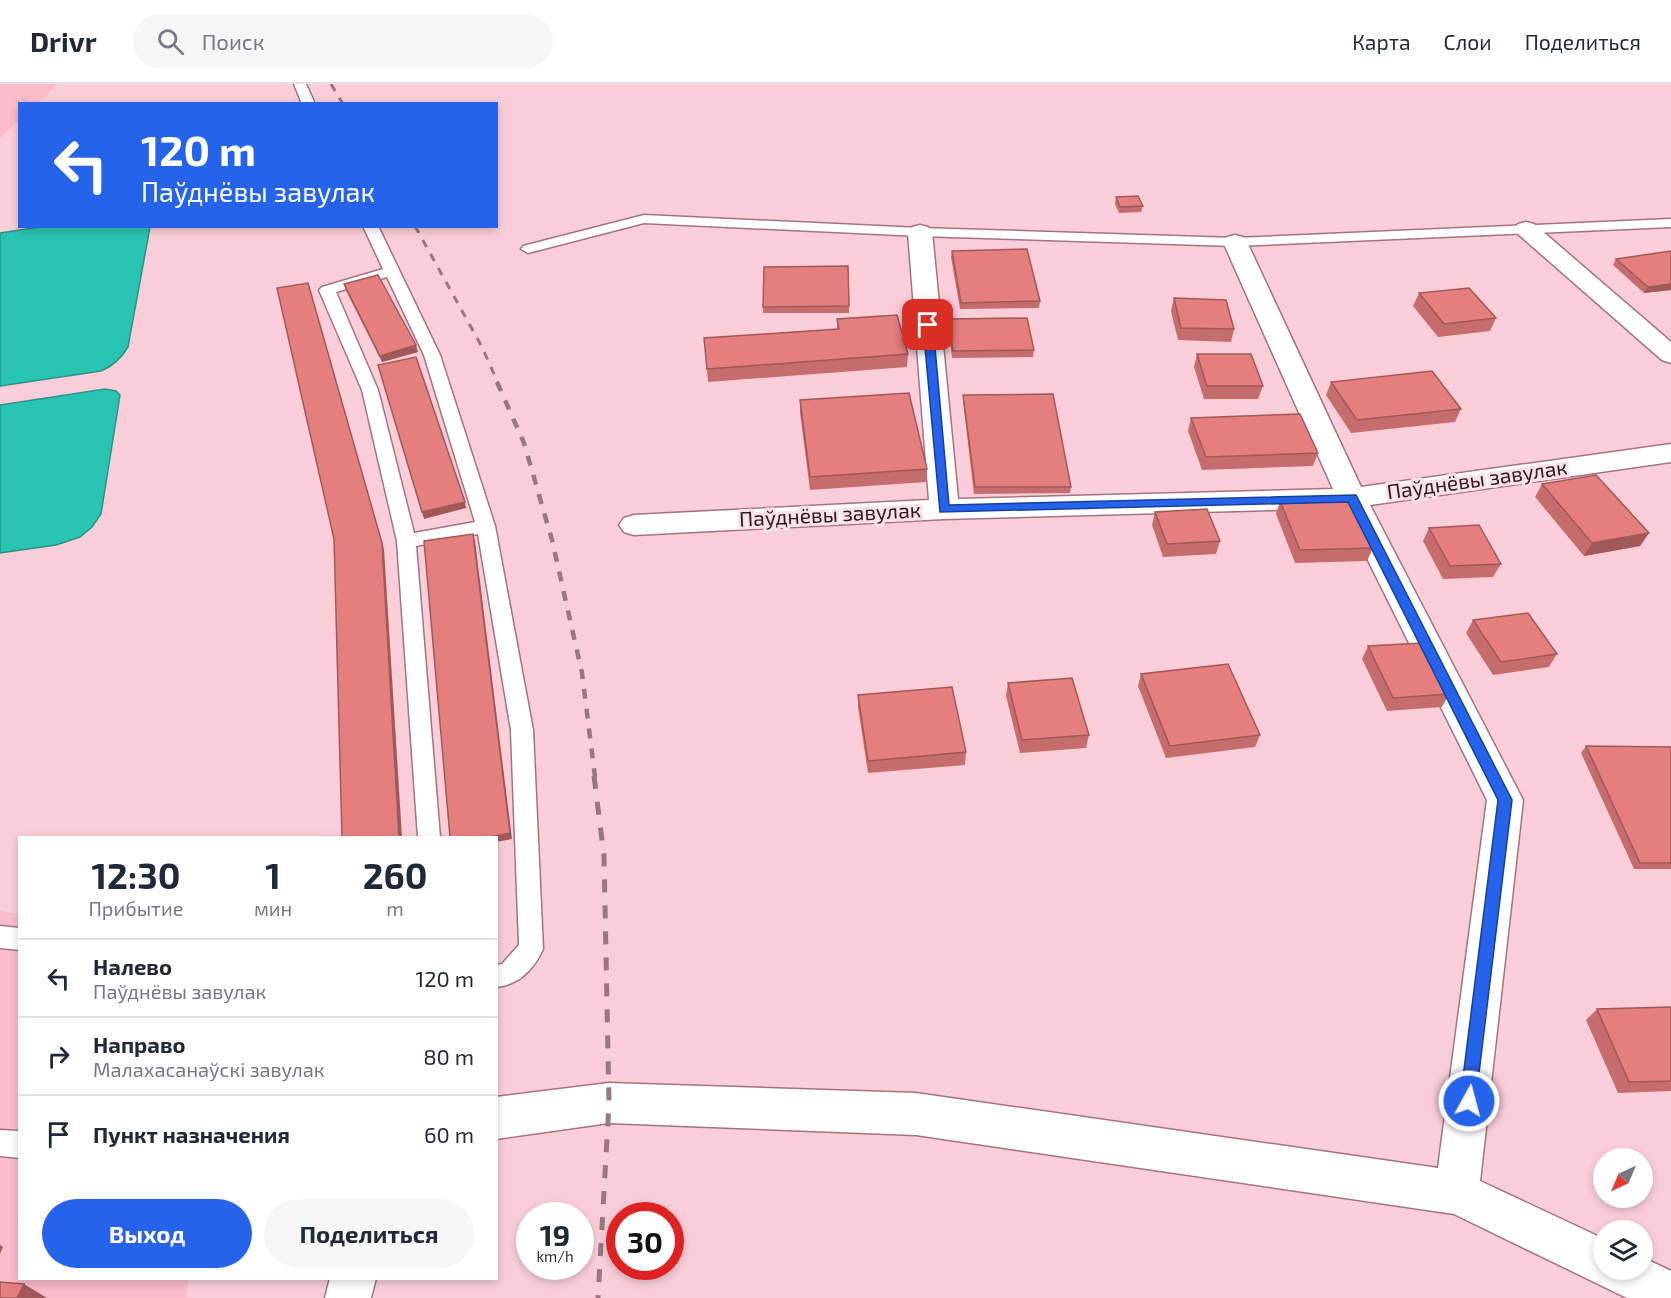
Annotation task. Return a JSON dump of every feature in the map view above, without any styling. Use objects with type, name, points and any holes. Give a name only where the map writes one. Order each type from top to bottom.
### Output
[{"type":"street","points":[[1526,229],[1671,354]]},
{"type":"street","points":[[920,232],[944,509]]},
{"type":"street","points":[[1235,242],[1352,498],[1505,800],[1458,1193]]},
{"type":"street","name":"Паўднёвы завулак","points":[[634,525],[944,509],[1352,498],[1671,453]]},
{"type":"street","points":[[498,1118],[609,1103],[916,1114],[1458,1193],[1593,1258]]},
{"type":"street","points":[[348,1298],[352,1280]]},
{"type":"street","points":[[1640,1280],[1671,1295]]},
{"type":"lane","points":[[300,84],[308,102]]},
{"type":"lane","points":[[528,249],[644,219],[920,232],[1235,242],[1671,223]]},
{"type":"lane","points":[[371,228],[426,356],[486,526],[522,730],[531,949],[508,975],[498,976]]},
{"type":"lane","points":[[391,271],[327,290],[368,372],[370,390],[406,541],[429,836]]},
{"type":"lane","points":[[406,541],[486,526]]},
{"type":"lane","points":[[0,937],[18,939]]},
{"type":"lane","points":[[0,1143],[18,1144]]},
{"type":"shaded area","points":[[0,84],[58,84],[38,102],[18,102],[18,121],[0,138]]},
{"type":"shaded area","points":[[33,228],[150,228],[128,347],[116,362],[101,371],[0,386],[0,233]]},
{"type":"shaded area","points":[[105,389],[116,391],[120,395],[101,514],[92,527],[80,537],[56,545],[0,553],[0,405]]},
{"type":"shaded area","points":[[0,911],[18,914],[18,1280],[188,1280],[186,1298],[0,1298]]},
{"type":"building","points":[[1138,196],[1143,206],[1120,207],[1116,197]]},
{"type":"building","points":[[1027,249],[1040,301],[961,303],[952,251]]},
{"type":"building","points":[[1671,251],[1671,284],[1648,287],[1616,259]]},
{"type":"building","points":[[848,266],[849,306],[763,307],[764,267]]},
{"type":"building","points":[[378,275],[416,345],[380,356],[344,284]]},
{"type":"building","points":[[308,283],[382,543],[399,836],[342,836],[334,539],[277,288]]},
{"type":"building","points":[[1469,288],[1496,318],[1444,324],[1419,293]]},
{"type":"building","points":[[1174,298],[1226,300],[1234,329],[1181,328]]},
{"type":"building","points":[[897,315],[908,354],[707,369],[704,338],[839,329],[837,319]]},
{"type":"building","points":[[1027,318],[1034,350],[953,351],[948,319]]},
{"type":"building","points":[[1197,354],[1251,354],[1263,386],[1207,386]]},
{"type":"building","points":[[416,357],[465,502],[422,512],[378,365]]},
{"type":"building","points":[[1432,371],[1461,409],[1357,420],[1331,382]]},
{"type":"building","points":[[909,393],[927,469],[810,477],[800,400]]},
{"type":"building","points":[[1053,394],[1071,487],[975,487],[963,395]]},
{"type":"building","points":[[1300,414],[1318,453],[1206,457],[1191,418]]},
{"type":"building","points":[[1596,475],[1649,533],[1592,543],[1542,484]]},
{"type":"building","points":[[1350,499],[1373,548],[1300,550],[1280,501]]},
{"type":"building","points":[[1207,509],[1220,541],[1167,544],[1155,512]]},
{"type":"building","points":[[1479,525],[1501,564],[1450,566],[1429,528]]},
{"type":"building","points":[[473,534],[510,833],[496,836],[450,836],[424,541]]},
{"type":"building","points":[[1528,613],[1557,654],[1501,662],[1473,620]]},
{"type":"building","points":[[1422,643],[1449,694],[1393,698],[1368,646]]},
{"type":"building","points":[[1228,664],[1260,735],[1170,746],[1141,674]]},
{"type":"building","points":[[1072,678],[1089,735],[1022,740],[1008,683]]},
{"type":"building","points":[[952,687],[966,752],[868,761],[858,695]]},
{"type":"building","points":[[1586,746],[1671,747],[1671,863],[1640,863]]},
{"type":"building","points":[[1671,1007],[1671,1081],[1629,1082],[1597,1009]]},
{"type":"building","points":[[0,1282],[24,1284],[17,1298],[0,1298]]},
{"type":"railway","points":[[331,84],[342,102]]},
{"type":"railway","points":[[416,228],[482,347],[498,383]]},
{"type":"railway","points":[[497,382],[524,443],[552,540],[582,673],[595,777]]},
{"type":"railway","points":[[594,776],[604,856],[609,1103],[598,1298]]},
{"type":"route","points":[[928,325],[944,509],[1352,498],[1505,800],[1469,1101]]}]
